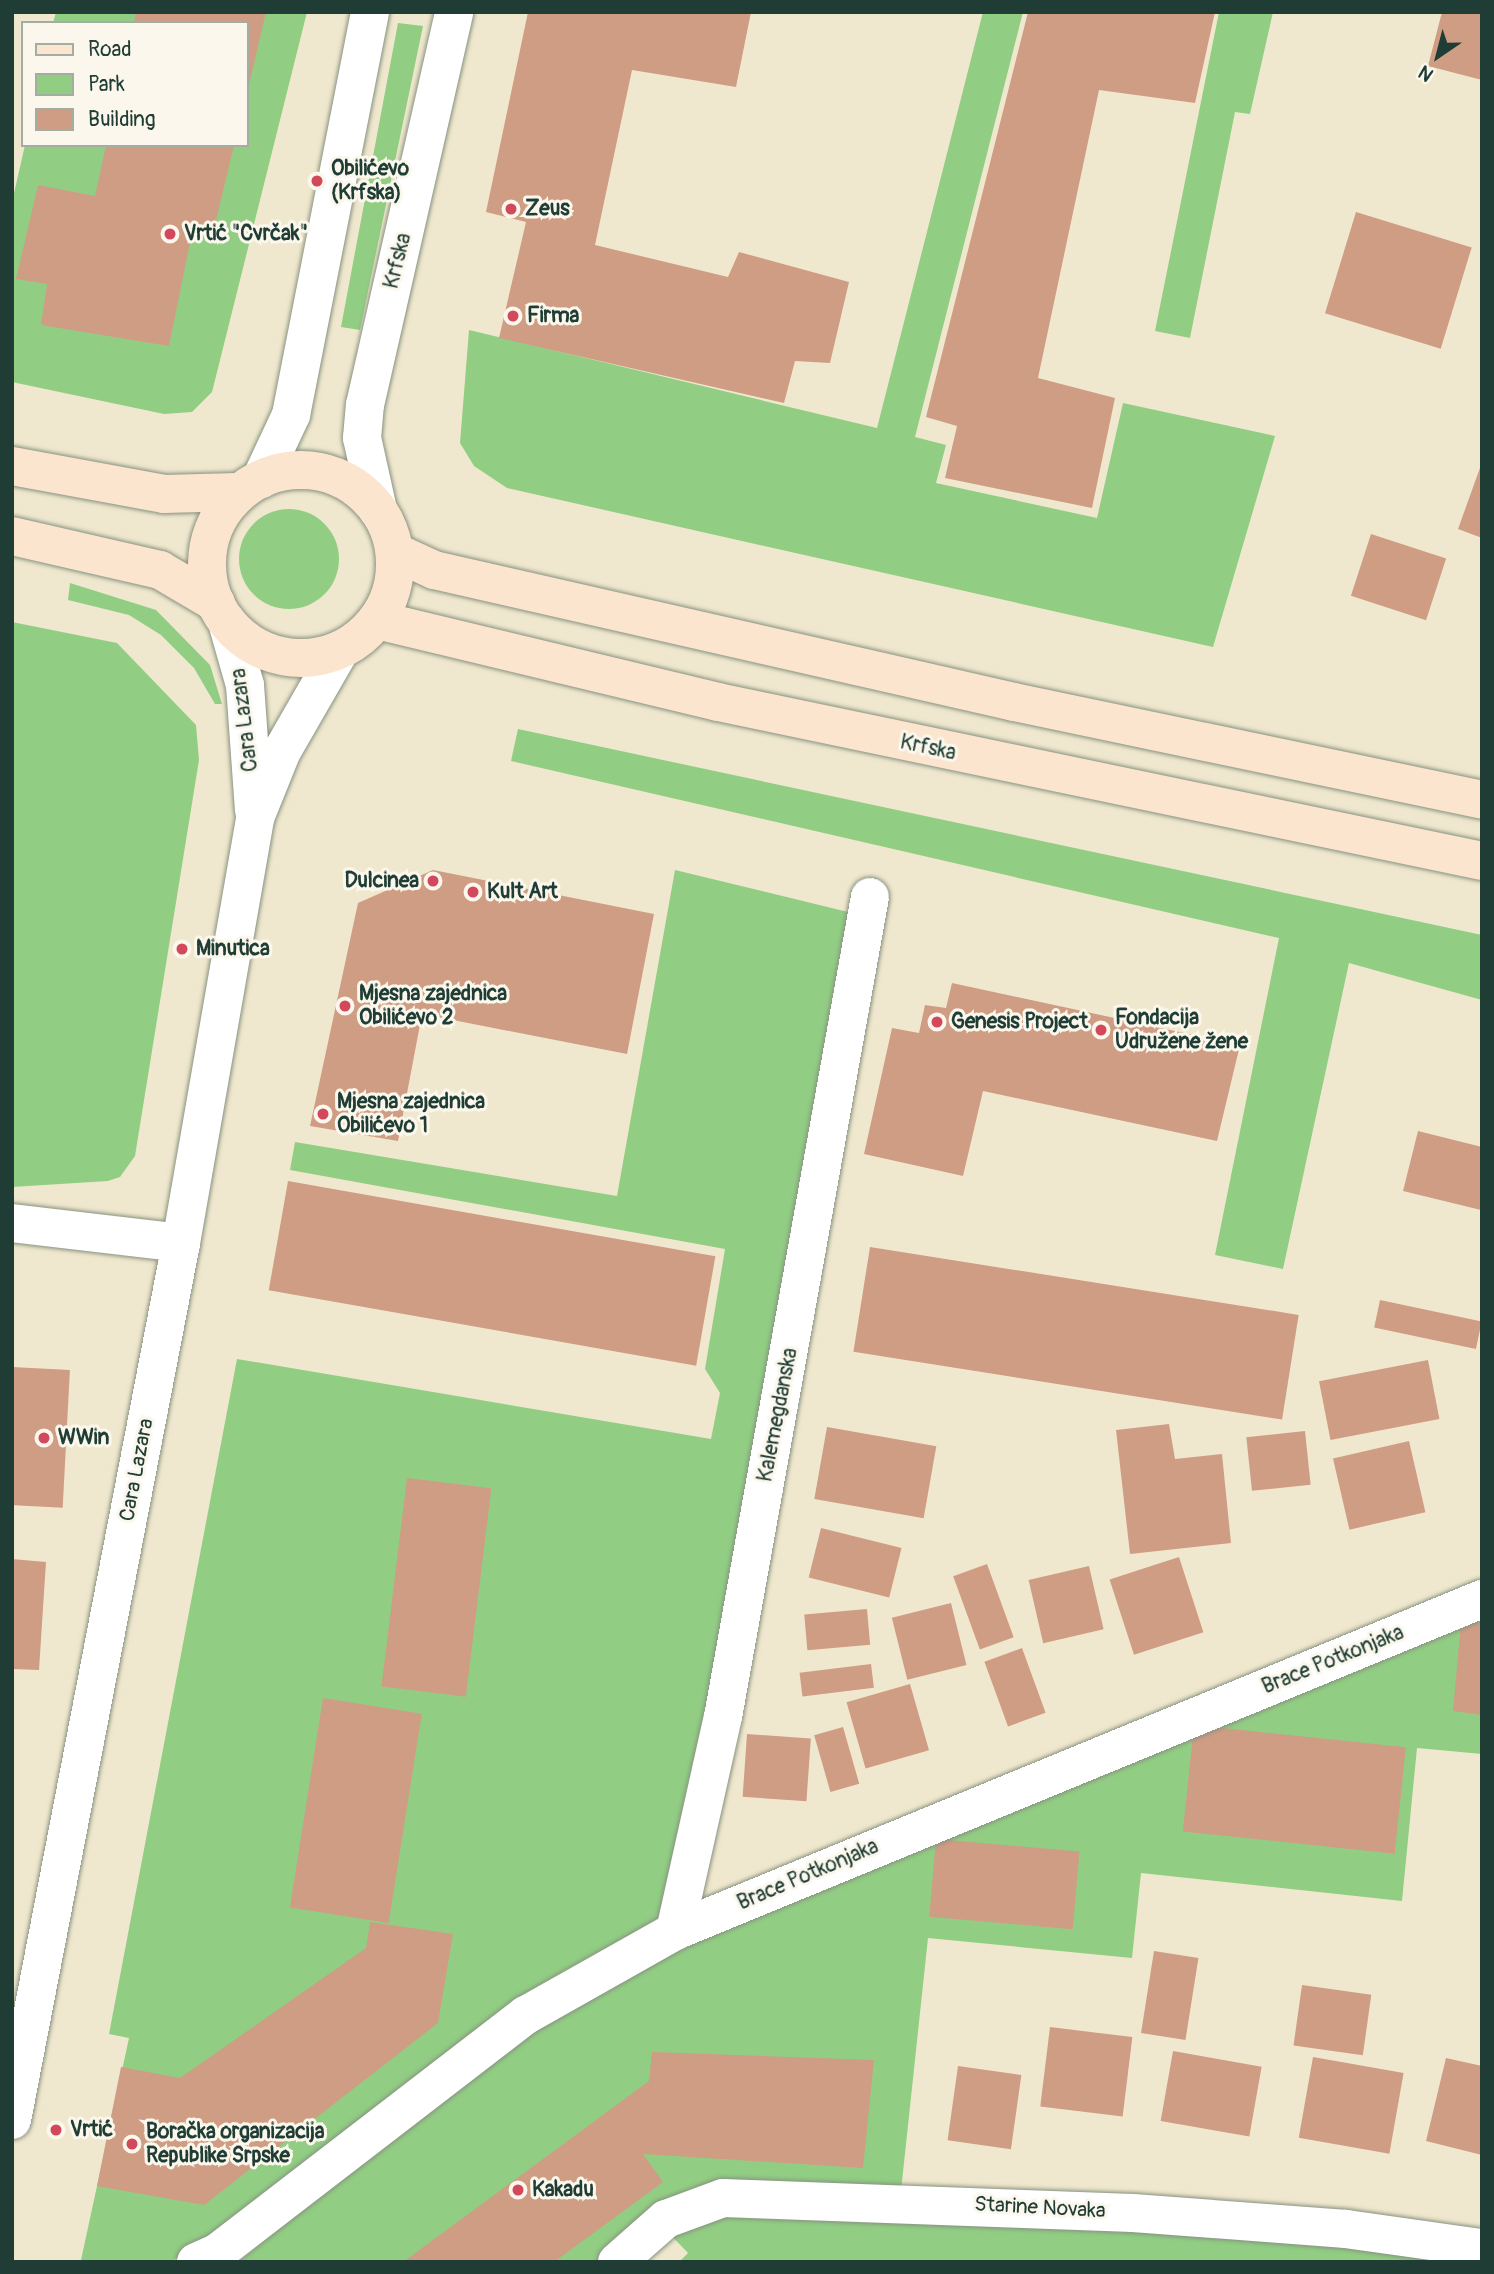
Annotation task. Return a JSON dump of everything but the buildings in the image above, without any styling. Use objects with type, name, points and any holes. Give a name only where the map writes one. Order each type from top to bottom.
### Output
[{"type":"main road","points":[[12,466],[164,494],[249,486],[299,469],[322,472],[344,480],[378,510],[395,552],[395,576],[377,621],[340,650],[291,658],[266,651],[222,613],[160,570],[12,536]]},
{"type":"main road","points":[[222,613],[208,580],[209,546],[249,486]]},
{"type":"main road","points":[[395,552],[434,570],[1014,702],[1482,800]]},
{"type":"main road","name":"Krfska","points":[[377,621],[718,702],[1482,861]]},
{"type":"street","points":[[249,486],[291,415],[370,12]]},
{"type":"street","name":"Krfska","points":[[378,510],[362,438],[365,405],[454,12]]},
{"type":"street","name":"Cara Lazara","points":[[222,613],[245,685],[255,818]]},
{"type":"street","name":"Cara Lazara","points":[[12,2120],[181,1242],[255,818],[282,751],[340,650]]},
{"type":"street","name":"Kalemegdanska","points":[[676,1931],[723,1717],[870,897]]},
{"type":"street","points":[[12,1223],[181,1242]]},
{"type":"street","name":"Brace Potkonjaka","points":[[196,2262],[218,2252],[526,2015],[676,1931],[1482,1599]]},
{"type":"street","name":"Starine Novaka","points":[[617,2262],[666,2219],[723,2198],[1133,2213],[1346,2229],[1482,2248]]},
{"type":"green space","points":[[56,12],[307,12],[212,392],[192,412],[164,414],[12,382],[12,202],[25,147],[248,147],[248,21],[54,21]]},
{"type":"green space","points":[[983,12],[1023,12],[915,437],[946,445],[936,483],[1097,518],[1123,403],[1275,436],[1213,647],[507,488],[474,466],[460,443],[469,330],[877,428]]},
{"type":"green space","points":[[1219,12],[1273,12],[1250,114],[1235,112],[1190,338],[1155,331]]},
{"type":"green space","points":[[398,23],[423,26],[360,330],[341,327]]},
{"type":"green space","points":[[289,509],[317,517],[331,531],[339,559],[331,587],[317,601],[289,609],[261,601],[247,587],[239,559],[247,531],[261,517]]},
{"type":"green space","points":[[70,583],[156,610],[210,665],[222,704],[215,704],[194,668],[161,635],[129,615],[68,600]]},
{"type":"green space","points":[[12,622],[117,643],[196,725],[199,760],[135,1156],[120,1177],[108,1181],[12,1187]]},
{"type":"green space","points":[[518,729],[1482,935],[1482,1000],[1349,963],[1283,1269],[1215,1255],[1279,938],[511,761]]},
{"type":"green space","points":[[675,870],[848,912],[667,1924],[214,2244],[168,2262],[81,2260],[129,2038],[109,2034],[237,1359],[711,1439],[720,1393],[705,1369],[725,1249],[290,1170],[295,1142],[617,1196]]},
{"type":"green space","points":[[1482,1607],[1482,1754],[1417,1748],[1402,1901],[1141,1873],[1132,1958],[928,1938],[901,2191],[736,2187],[602,2262],[238,2262],[530,2026],[679,1946]]},
{"type":"green space","points":[[702,2211],[1115,2221],[1482,2262],[679,2262],[688,2253],[665,2229]]},
{"type":"place","name":"Obilićevo (Krfska)","points":[[317,181]]},
{"type":"place","name":"Zeus","points":[[511,209]]},
{"type":"place","name":"Vrtić \"Cvrčak\"","points":[[170,234]]},
{"type":"place","name":"Firma","points":[[513,316]]},
{"type":"place","name":"Dulcinea","points":[[433,881]]},
{"type":"place","name":"Kult Art","points":[[473,892]]},
{"type":"place","name":"Minutica","points":[[182,949]]},
{"type":"place","name":"Mjesna zajednica Obilićevo 2","points":[[345,1006]]},
{"type":"place","name":"Genesis Project","points":[[937,1022]]},
{"type":"place","name":"Fondacija Udružene žene","points":[[1101,1030]]},
{"type":"place","name":"Mjesna zajednica Obilićevo 1","points":[[323,1114]]},
{"type":"place","name":"WWin","points":[[44,1438]]},
{"type":"place","name":"Vrtić","points":[[56,2130]]},
{"type":"place","name":"Boračka organizacija Republike Srpske","points":[[132,2144]]},
{"type":"place","name":"Kakadu","points":[[518,2190]]}]
